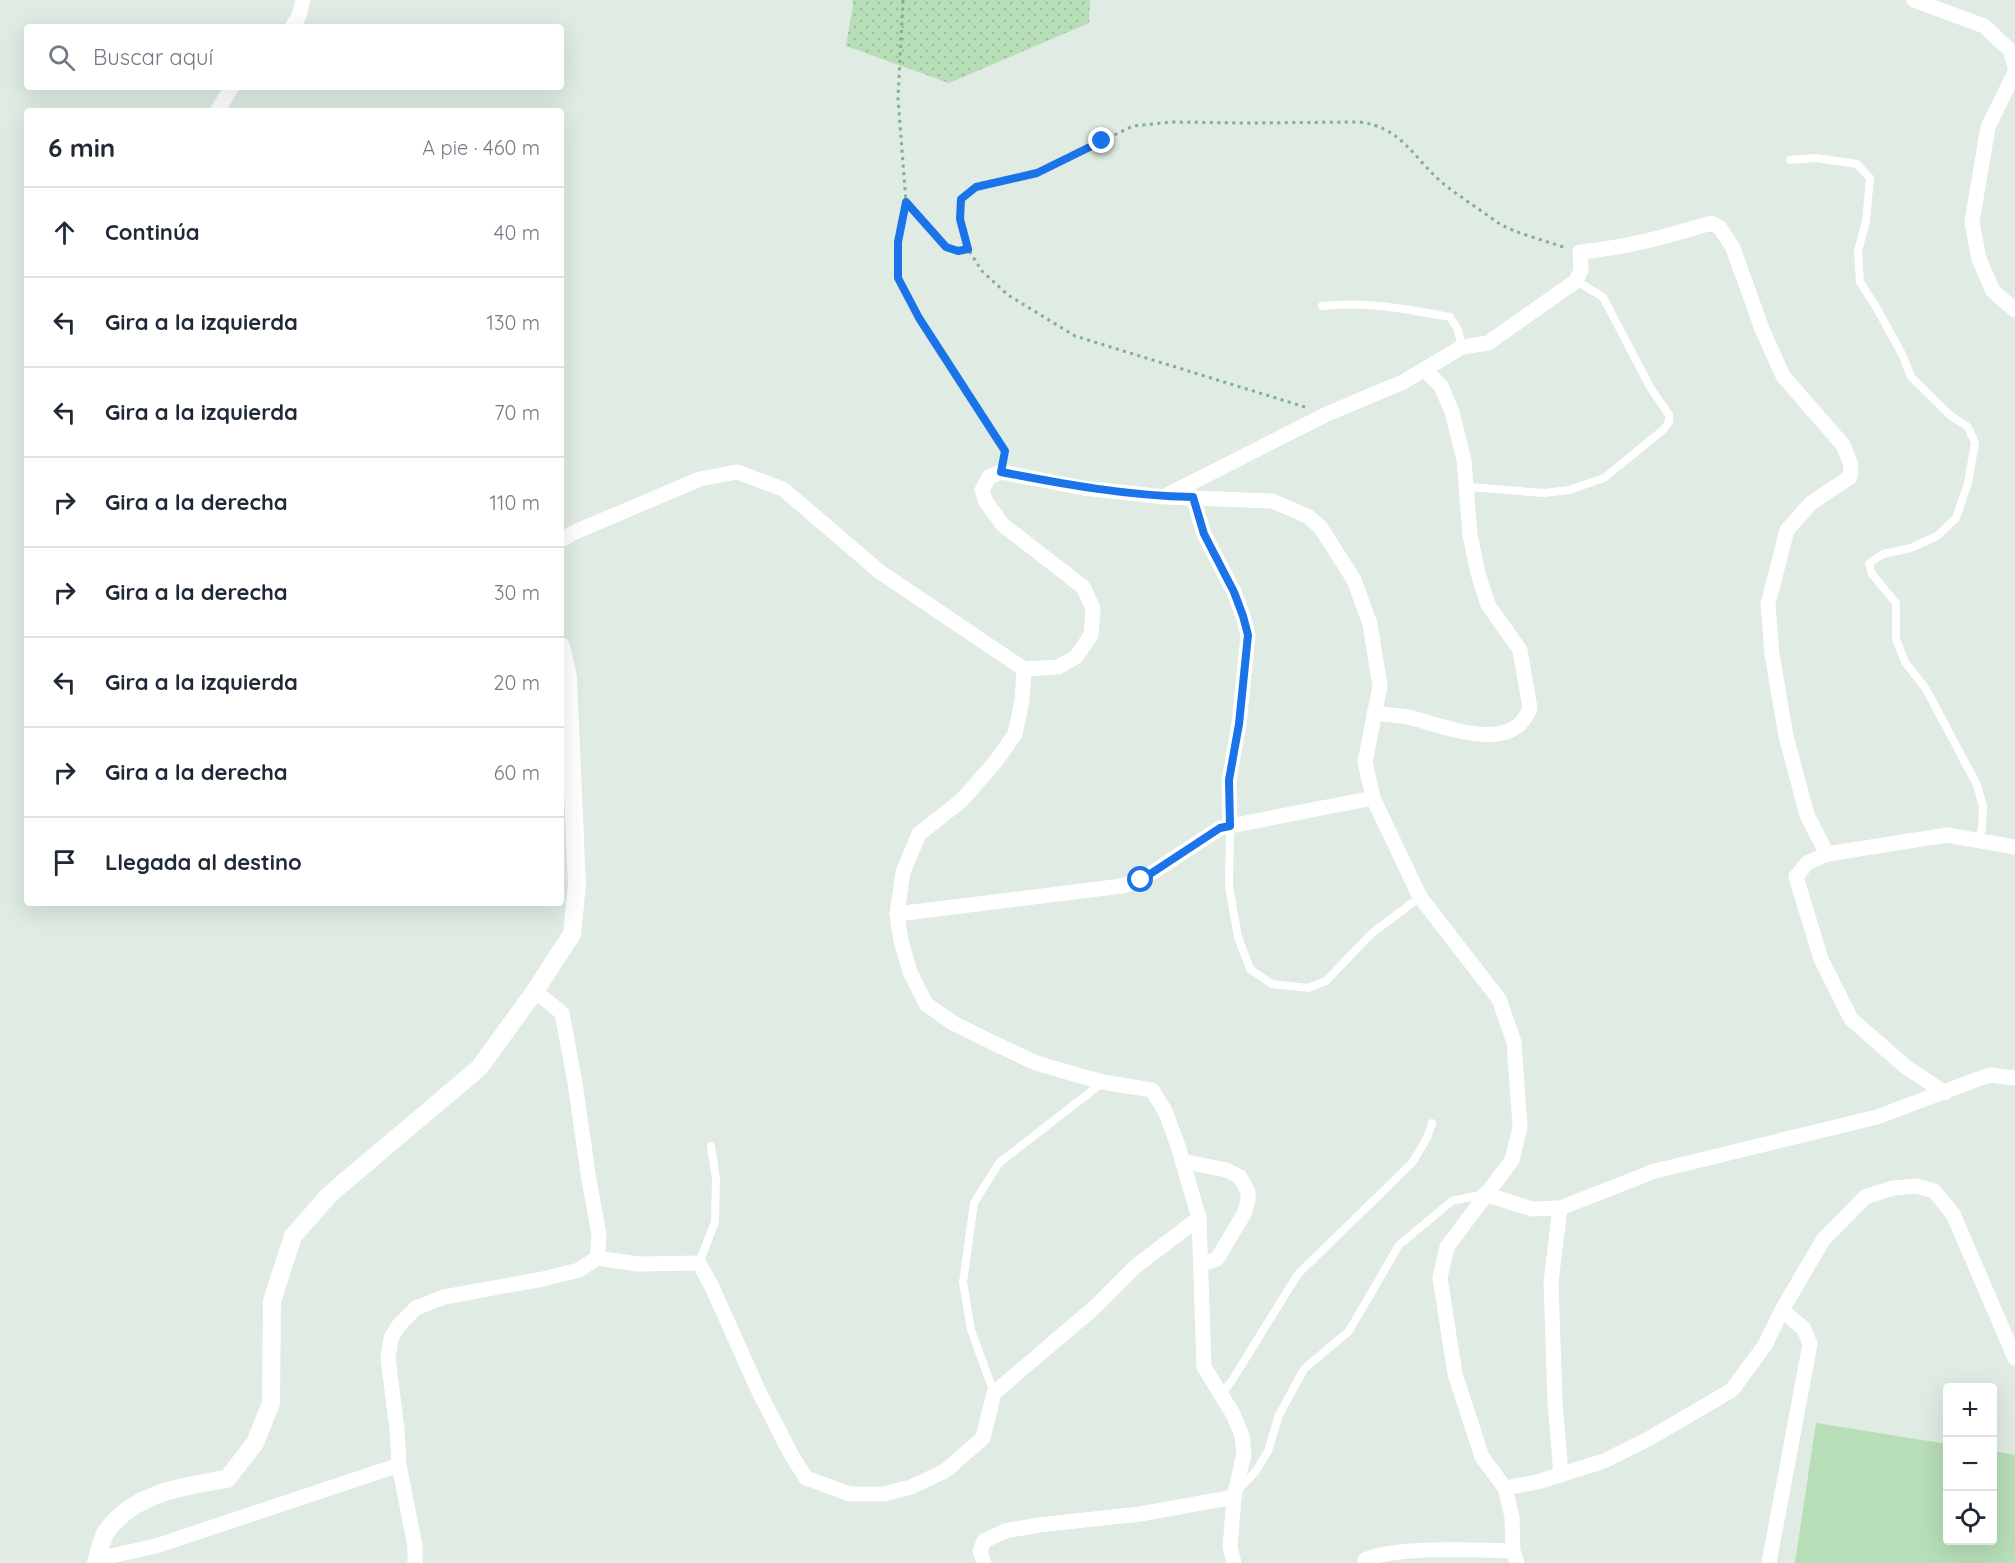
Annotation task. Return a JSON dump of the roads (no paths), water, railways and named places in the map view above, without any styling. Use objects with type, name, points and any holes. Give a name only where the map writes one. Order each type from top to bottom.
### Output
[{"type":"street","points":[[294,24],[299,16],[303,0]]},
{"type":"street","points":[[1914,0],[1984,26],[2010,51],[2015,67]]},
{"type":"street","points":[[2015,72],[1988,127],[1972,222],[1979,259],[1993,291],[2015,310]]},
{"type":"street","points":[[219,108],[230,90]]},
{"type":"street","points":[[1165,496],[1327,414],[1403,382],[1462,347],[1488,343],[1576,281],[1581,270],[1580,252],[1606,250],[1656,239],[1711,223],[1720,228],[1733,248],[1782,376],[1843,445],[1851,465],[1850,477],[1811,503],[1788,530],[1768,604],[1772,654],[1786,736],[1807,815],[1827,854]]},
{"type":"street","points":[[1374,713],[1415,718],[1454,730],[1498,733],[1519,726],[1530,708],[1520,650],[1488,605],[1478,573],[1470,535],[1468,487],[1464,460],[1452,412],[1440,386],[1425,370]]},
{"type":"street","points":[[564,538],[700,479],[738,472],[783,489],[880,572],[1024,669],[1058,667],[1076,657],[1091,635],[1093,608],[1083,587],[1004,525],[986,502],[982,490],[989,477],[1001,472],[1083,488],[1165,496],[1273,501],[1309,517],[1321,528],[1353,580],[1370,624],[1380,686],[1365,762],[1373,798],[1420,897],[1499,999],[1514,1042],[1520,1127],[1512,1160],[1447,1247],[1440,1278],[1455,1374],[1482,1457],[1504,1488],[1512,1516],[1515,1557],[1401,1552],[1375,1556],[1365,1560],[1365,1563]]},
{"type":"street","points":[[1193,497],[1204,534],[1234,592],[1248,635],[1239,724],[1229,780],[1230,826]]},
{"type":"street","points":[[97,1561],[105,1533],[126,1512],[149,1498],[179,1487],[226,1479],[255,1443],[271,1403],[272,1301],[293,1236],[330,1194],[479,1068],[536,991],[572,934],[577,885],[568,677],[564,659]]},
{"type":"street","points":[[1024,669],[1022,701],[1015,734],[996,761],[962,800],[919,834],[903,872],[897,914],[901,941],[910,972],[926,1004],[953,1023],[1036,1063],[1103,1082],[1152,1090],[1165,1111],[1199,1218],[1204,1367],[1233,1414],[1242,1436],[1244,1454],[1234,1497],[1230,1547],[1234,1563]]},
{"type":"street","points":[[897,914],[1122,886],[1141,880],[1220,828],[1373,798]]},
{"type":"street","points":[[1944,1093],[1906,1068],[1851,1019],[1821,959],[1796,877],[1808,863],[1827,854],[1947,835],[2015,847]]},
{"type":"street","points":[[536,991],[562,1013],[576,1083],[599,1235],[597,1258]]},
{"type":"street","points":[[1485,1194],[1532,1209],[1560,1208],[1655,1172],[1877,1117],[1989,1075],[2015,1078]]},
{"type":"street","points":[[1182,1161],[1226,1170],[1240,1177],[1248,1192],[1244,1214],[1217,1259],[1201,1264]]},
{"type":"street","points":[[1504,1488],[1537,1482],[1604,1461],[1650,1438],[1732,1390],[1765,1345],[1782,1310],[1823,1240],[1865,1197],[1893,1188],[1917,1186],[1934,1191],[1953,1214],[2015,1358]]},
{"type":"street","points":[[1560,1208],[1551,1282],[1555,1402],[1561,1475]]},
{"type":"street","points":[[415,1563],[415,1546],[399,1465],[388,1358],[391,1338],[399,1325],[416,1308],[444,1297],[579,1270],[597,1258],[638,1264],[699,1263],[759,1392],[806,1478],[850,1494],[884,1494],[911,1486],[945,1471],[982,1438],[994,1393],[1095,1307],[1136,1266],[1199,1218]]},
{"type":"street","points":[[1770,1563],[1810,1344],[1804,1329],[1782,1310]]},
{"type":"street","points":[[97,1561],[156,1546],[399,1465]]},
{"type":"street","points":[[984,1563],[980,1551],[984,1540],[1005,1530],[1140,1514],[1234,1497]]},
{"type":"lane","points":[[1790,160],[1816,158],[1857,164],[1870,178],[1866,221],[1858,251],[1860,282],[1903,356],[1911,377],[1944,409],[1968,427],[1975,443],[1968,483],[1956,518],[1937,536],[1911,548],[1883,554],[1869,563],[1872,574],[1896,603],[1896,639],[1905,662],[1926,689],[1977,785],[1983,806],[1982,829],[1978,839]]},
{"type":"lane","points":[[1468,487],[1544,493],[1569,490],[1604,478],[1664,429],[1669,422],[1669,415],[1650,387],[1603,297],[1576,281]]},
{"type":"lane","points":[[1322,306],[1346,303],[1396,307],[1450,317],[1458,330],[1462,347]]},
{"type":"lane","points":[[1230,826],[1229,886],[1238,937],[1250,969],[1272,984],[1308,988],[1326,981],[1371,934],[1420,897]]},
{"type":"lane","points":[[994,1393],[971,1330],[963,1282],[974,1203],[999,1162],[1103,1082]]},
{"type":"lane","points":[[1220,1395],[1231,1382],[1298,1274],[1412,1163],[1427,1138],[1432,1123]]},
{"type":"lane","points":[[699,1263],[715,1222],[716,1179],[711,1146]]},
{"type":"lane","points":[[1234,1497],[1256,1470],[1268,1450],[1279,1415],[1304,1369],[1349,1331],[1399,1245],[1452,1201],[1485,1194]]}]
